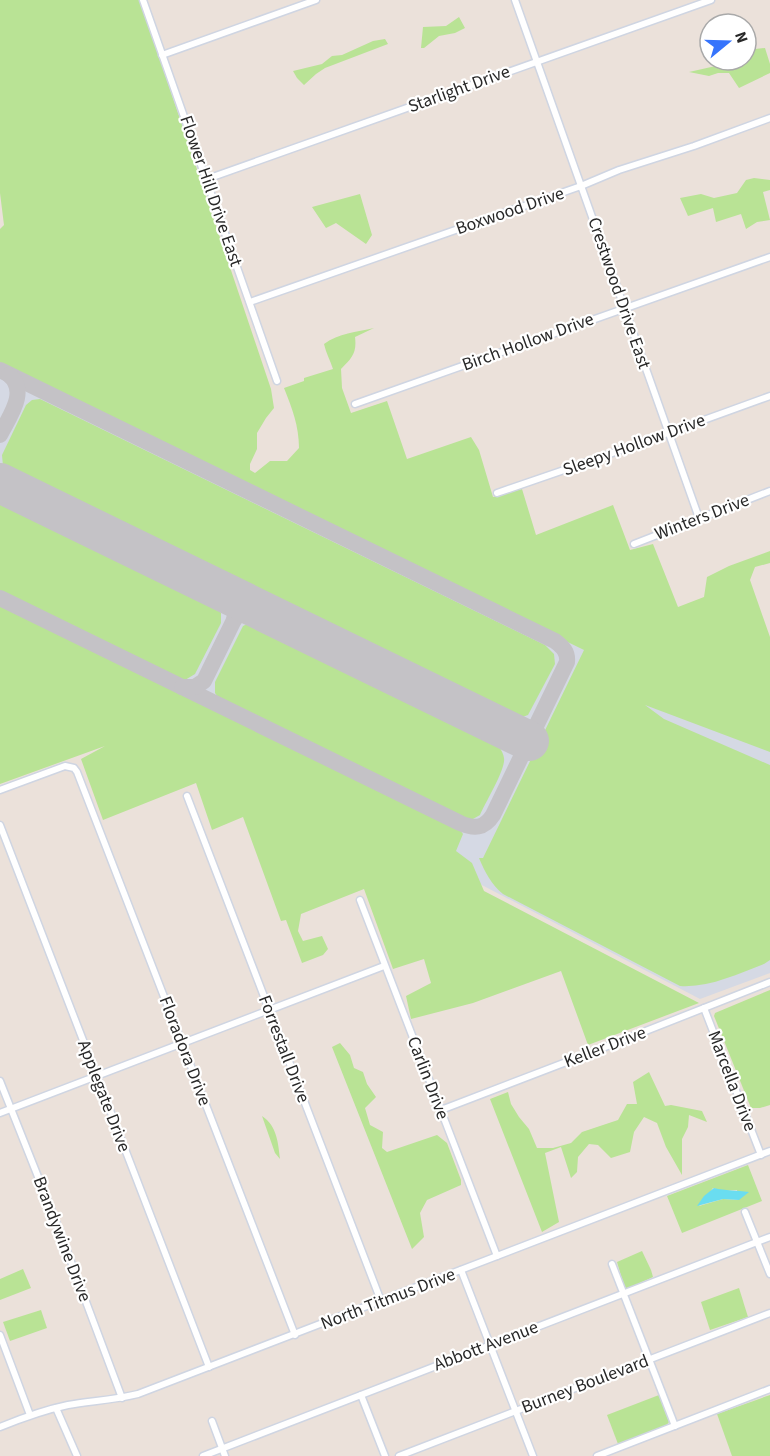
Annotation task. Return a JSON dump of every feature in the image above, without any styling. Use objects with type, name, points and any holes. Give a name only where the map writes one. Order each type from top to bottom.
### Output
[{"type":"street","name":"Flower Hill Drive East","points":[[143,0],[277,381]]},
{"type":"street","points":[[162,55],[316,0]]},
{"type":"street","name":"Crestwood Drive East","points":[[515,0],[699,518]]},
{"type":"street","name":"Starlight Drive","points":[[207,178],[711,0]]},
{"type":"street","name":"Boxwood Drive","points":[[250,302],[770,118]]},
{"type":"street","name":"Birch Hollow Drive","points":[[355,404],[770,256]]},
{"type":"street","name":"Sleepy Hollow Drive","points":[[497,493],[770,396]]},
{"type":"street","name":"Winters Drive","points":[[634,544],[770,491]]},
{"type":"street","name":"Floradora Drive","points":[[0,790],[65,766],[74,768],[80,778],[295,1335]]},
{"type":"street","name":"Forrestall Drive","points":[[187,796],[381,1301]]},
{"type":"street","name":"Applegate Drive","points":[[0,825],[210,1367]]},
{"type":"street","name":"Carlin Drive","points":[[360,900],[498,1256]]},
{"type":"street","points":[[0,1113],[384,966]]},
{"type":"street","name":"Keller Drive","points":[[441,1110],[770,982]]},
{"type":"street","name":"Marcella Drive","points":[[704,1008],[760,1155]]},
{"type":"street","name":"Brandywine Drive","points":[[0,1080],[122,1398]]},
{"type":"street","name":"North Titmus Drive","points":[[0,1427],[56,1408],[122,1398],[145,1391],[770,1151]]},
{"type":"street","points":[[745,1212],[770,1274]]},
{"type":"street","name":"Abbott Avenue","points":[[203,1456],[770,1237]]},
{"type":"street","points":[[612,1264],[675,1426]]},
{"type":"street","points":[[461,1270],[533,1456]]},
{"type":"street","name":"Burney Boulevard","points":[[399,1456],[770,1313]]},
{"type":"street","points":[[0,1335],[30,1415]]},
{"type":"street","points":[[597,1456],[770,1389]]},
{"type":"street","points":[[361,1395],[385,1456]]},
{"type":"street","points":[[56,1408],[76,1456]]},
{"type":"street","points":[[212,1421],[225,1456]]},
{"type":"shaded area","points":[[0,319],[48,374],[770,745],[770,973],[700,999],[0,633]]},
{"type":"green space","points":[[0,0],[140,0],[271,389],[274,408],[257,433],[257,449],[250,464],[250,470],[255,473],[270,461],[287,461],[299,448],[296,425],[284,388],[304,381],[304,378],[333,369],[324,344],[330,340],[374,328],[355,337],[353,355],[341,369],[342,388],[351,413],[387,401],[407,459],[471,437],[479,450],[493,497],[522,489],[536,535],[613,505],[630,550],[653,544],[678,607],[704,597],[707,577],[770,551],[770,563],[755,567],[750,580],[770,637],[770,752],[645,705],[664,719],[770,765],[770,960],[712,983],[680,986],[503,894],[489,878],[479,858],[483,858],[584,650],[251,488],[245,482],[241,483],[0,365],[0,229],[4,225],[0,193]]},
{"type":"green space","points":[[459,17],[465,28],[455,33],[439,36],[421,48],[423,27],[446,26]]},
{"type":"green space","points":[[385,39],[388,44],[325,68],[304,85],[293,71],[322,64],[332,56],[342,55],[373,41]]},
{"type":"green space","points":[[765,48],[770,73],[739,88],[729,73],[709,76],[689,72],[698,70],[698,72],[758,72],[758,49]]},
{"type":"green space","points":[[754,178],[770,180],[770,190],[763,192],[770,220],[757,222],[746,229],[741,214],[716,222],[713,208],[688,216],[680,198],[701,194],[714,198],[737,193],[746,180]]},
{"type":"green space","points":[[360,194],[372,235],[366,244],[336,223],[326,228],[312,207]]},
{"type":"green space","points":[[40,399],[545,645],[554,654],[555,664],[528,715],[517,719],[506,717],[11,474],[3,466],[2,455],[26,405],[32,400]]},
{"type":"green space","points":[[0,499],[214,603],[221,613],[221,623],[195,674],[185,680],[176,679],[0,593]]},
{"type":"green space","points":[[0,606],[460,830],[463,834],[456,851],[472,863],[484,891],[699,1003],[588,1045],[561,971],[473,1003],[411,1019],[406,996],[431,983],[424,959],[393,969],[364,889],[301,914],[298,931],[303,941],[322,936],[328,949],[323,955],[302,963],[286,920],[281,921],[243,817],[212,830],[196,783],[103,820],[81,759],[105,746],[0,784]]},
{"type":"green space","points":[[249,623],[258,625],[492,738],[502,752],[504,763],[480,815],[473,819],[464,819],[221,701],[215,693],[215,682],[243,626]]},
{"type":"green space","points":[[770,990],[770,1105],[751,1108],[714,1016],[715,1013]]},
{"type":"green space","points":[[340,1043],[350,1055],[354,1068],[363,1072],[367,1084],[376,1097],[365,1108],[370,1125],[383,1132],[382,1148],[387,1152],[437,1135],[447,1143],[461,1180],[461,1185],[427,1200],[420,1213],[424,1237],[412,1249],[332,1047]]},
{"type":"green space","points":[[649,1072],[665,1106],[702,1111],[707,1122],[689,1115],[688,1127],[682,1139],[682,1175],[666,1147],[657,1123],[644,1117],[634,1132],[630,1152],[611,1158],[598,1145],[589,1144],[578,1157],[577,1172],[571,1178],[561,1147],[545,1153],[559,1222],[542,1232],[490,1099],[508,1092],[511,1104],[529,1129],[537,1148],[553,1148],[571,1143],[582,1132],[618,1120],[627,1104],[637,1104],[633,1082]]},
{"type":"green space","points":[[262,1116],[274,1130],[280,1159],[275,1153]]},
{"type":"green space","points":[[748,1165],[762,1201],[682,1233],[667,1196]],"holes":[[[713,1188],[723,1191],[737,1190],[739,1200],[723,1199],[699,1206]]]},
{"type":"green space","points":[[642,1251],[653,1277],[627,1289],[617,1262]]},
{"type":"green space","points":[[23,1269],[31,1288],[0,1300],[0,1279]]},
{"type":"green space","points":[[739,1288],[748,1317],[710,1330],[701,1302]]},
{"type":"green space","points":[[41,1310],[47,1328],[10,1341],[3,1322]]},
{"type":"green space","points":[[659,1395],[669,1422],[666,1426],[618,1444],[607,1415]]},
{"type":"green space","points":[[770,1395],[770,1456],[732,1456],[717,1414]]},
{"type":"water","points":[[714,1188],[749,1192],[739,1200],[723,1199],[697,1206]]},
{"type":"taxiway","points":[[0,370],[555,641],[567,655],[567,662],[493,815],[486,823],[474,827],[460,823],[0,598]]},
{"type":"taxiway","points":[[0,435],[12,412],[17,396],[15,381],[9,375]]},
{"type":"taxiway","points":[[182,687],[195,687],[204,681],[234,620],[234,605],[226,593]]},
{"type":"taxiway","points":[[234,620],[246,611],[261,611]]},
{"type":"runway","points":[[0,483],[529,741]]}]
